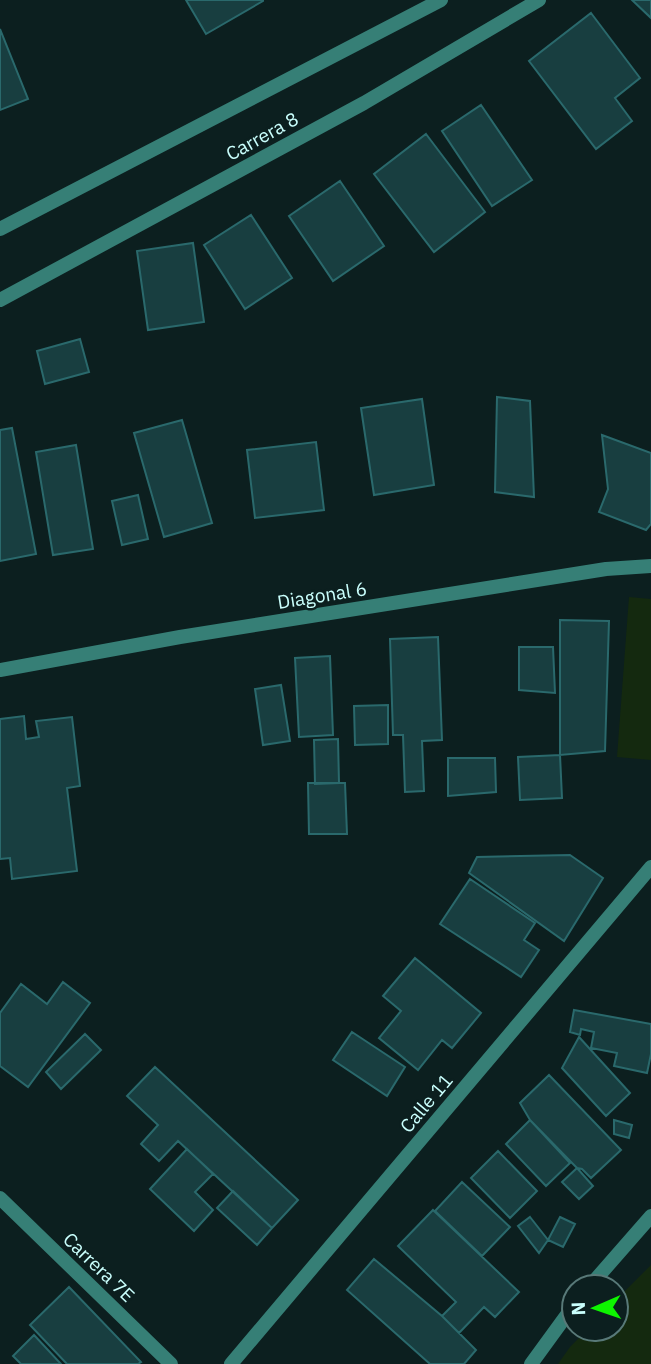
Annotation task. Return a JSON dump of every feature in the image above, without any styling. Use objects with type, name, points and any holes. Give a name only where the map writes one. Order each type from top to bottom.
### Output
[{"type":"street","name":"Carrera 8","points":[[0,229],[441,0]]},
{"type":"street","name":"Carrera 8","points":[[0,300],[364,103],[539,0]]},
{"type":"street","name":"Diagonal 6","points":[[0,670],[180,637],[593,571],[651,566]]},
{"type":"street","name":"Calle 11","points":[[231,1364],[651,867]]},
{"type":"street","name":"Carrera 7E","points":[[0,1198],[171,1364]]},
{"type":"street","points":[[601,1273],[651,1216]]},
{"type":"street","points":[[531,1364],[560,1324]]},
{"type":"green space","points":[[629,597],[651,599],[651,760],[617,757]]},
{"type":"green space","points":[[651,1265],[651,1364],[558,1364],[574,1343],[630,1343],[630,1286]]},
{"type":"building","points":[[186,0],[263,0],[263,1],[206,34]]},
{"type":"building","points":[[632,0],[651,0],[651,18]]},
{"type":"building","points":[[591,13],[640,78],[615,98],[632,121],[596,149],[529,61]]},
{"type":"building","points":[[0,29],[28,99],[0,110]]},
{"type":"building","points":[[481,105],[532,180],[492,206],[442,131]]},
{"type":"building","points":[[426,134],[485,212],[434,252],[374,174]]},
{"type":"building","points":[[340,181],[384,246],[333,281],[289,216]]},
{"type":"building","points":[[251,215],[292,278],[245,309],[204,245]]},
{"type":"building","points":[[193,243],[204,322],[148,330],[137,251]]},
{"type":"building","points":[[80,339],[89,372],[45,384],[37,351]]},
{"type":"building","points":[[497,397],[530,401],[534,497],[495,492]]},
{"type":"building","points":[[422,399],[434,485],[374,495],[361,408]]},
{"type":"building","points":[[182,420],[212,523],[164,537],[134,433]]},
{"type":"building","points":[[12,428],[36,554],[0,561],[0,430]]},
{"type":"building","points":[[602,435],[651,453],[651,524],[646,530],[599,512],[608,489]]},
{"type":"building","points":[[316,442],[324,510],[255,518],[247,450]]},
{"type":"building","points":[[76,445],[93,549],[53,555],[36,452]]},
{"type":"building","points":[[138,495],[148,539],[122,545],[112,501]]},
{"type":"building","points":[[560,620],[609,621],[605,751],[560,755]]},
{"type":"building","points":[[438,637],[442,740],[422,741],[424,791],[405,792],[403,735],[393,735],[390,639]]},
{"type":"building","points":[[519,647],[553,647],[555,693],[519,690]]},
{"type":"building","points":[[330,656],[333,735],[299,737],[295,658]]},
{"type":"building","points":[[281,685],[290,741],[263,745],[255,689]]},
{"type":"building","points":[[388,705],[388,744],[355,745],[354,706]]},
{"type":"building","points":[[24,716],[26,739],[39,737],[36,721],[72,717],[80,786],[67,788],[77,871],[12,879],[10,858],[0,859],[0,719]]},
{"type":"building","points":[[338,739],[339,783],[315,784],[314,740]]},
{"type":"building","points":[[560,755],[562,798],[520,800],[518,757]]},
{"type":"building","points":[[448,758],[495,758],[496,792],[448,796]]},
{"type":"building","points":[[308,783],[345,783],[347,834],[309,834]]},
{"type":"building","points":[[570,855],[603,878],[564,941],[469,873],[477,857]]},
{"type":"building","points":[[470,879],[535,923],[524,940],[539,950],[521,977],[440,924]]},
{"type":"building","points":[[415,958],[481,1013],[452,1048],[442,1040],[418,1070],[379,1038],[401,1011],[383,996]]},
{"type":"building","points":[[63,982],[90,1003],[28,1087],[0,1066],[0,1013],[21,984],[47,1004]]},
{"type":"building","points":[[574,1010],[651,1024],[651,1054],[647,1073],[614,1066],[617,1053],[591,1048],[594,1032],[581,1029],[580,1035],[570,1032]]},
{"type":"building","points":[[352,1032],[405,1067],[387,1096],[333,1060]]},
{"type":"building","points":[[85,1034],[101,1050],[61,1089],[46,1072]]},
{"type":"building","points":[[579,1037],[630,1093],[606,1116],[562,1068]]},
{"type":"building","points":[[155,1067],[298,1200],[272,1228],[178,1141],[159,1161],[141,1144],[158,1125],[127,1096]]},
{"type":"building","points":[[549,1075],[621,1150],[591,1178],[577,1168],[530,1120],[520,1103]]},
{"type":"building","points":[[530,1120],[570,1163],[546,1186],[506,1144]]},
{"type":"building","points":[[614,1120],[632,1125],[629,1138],[614,1134]]},
{"type":"building","points":[[187,1149],[213,1174],[195,1192],[213,1210],[194,1231],[150,1189]]},
{"type":"building","points":[[498,1151],[537,1191],[510,1218],[471,1178]]},
{"type":"building","points":[[577,1168],[593,1186],[579,1199],[562,1182]]},
{"type":"building","points":[[462,1182],[510,1227],[482,1256],[435,1211]]},
{"type":"building","points":[[233,1191],[272,1228],[257,1245],[217,1208]]},
{"type":"building","points":[[433,1210],[519,1292],[495,1317],[484,1307],[459,1333],[442,1316],[456,1302],[398,1246]]},
{"type":"building","points":[[530,1217],[548,1240],[539,1253],[518,1226]]},
{"type":"building","points":[[560,1217],[575,1224],[563,1247],[548,1240]]},
{"type":"building","points":[[374,1259],[442,1316],[476,1350],[464,1364],[430,1364],[347,1290]]},
{"type":"building","points":[[69,1287],[141,1362],[67,1364],[30,1325]]},
{"type":"building","points":[[34,1335],[61,1364],[21,1364],[13,1356]]}]
